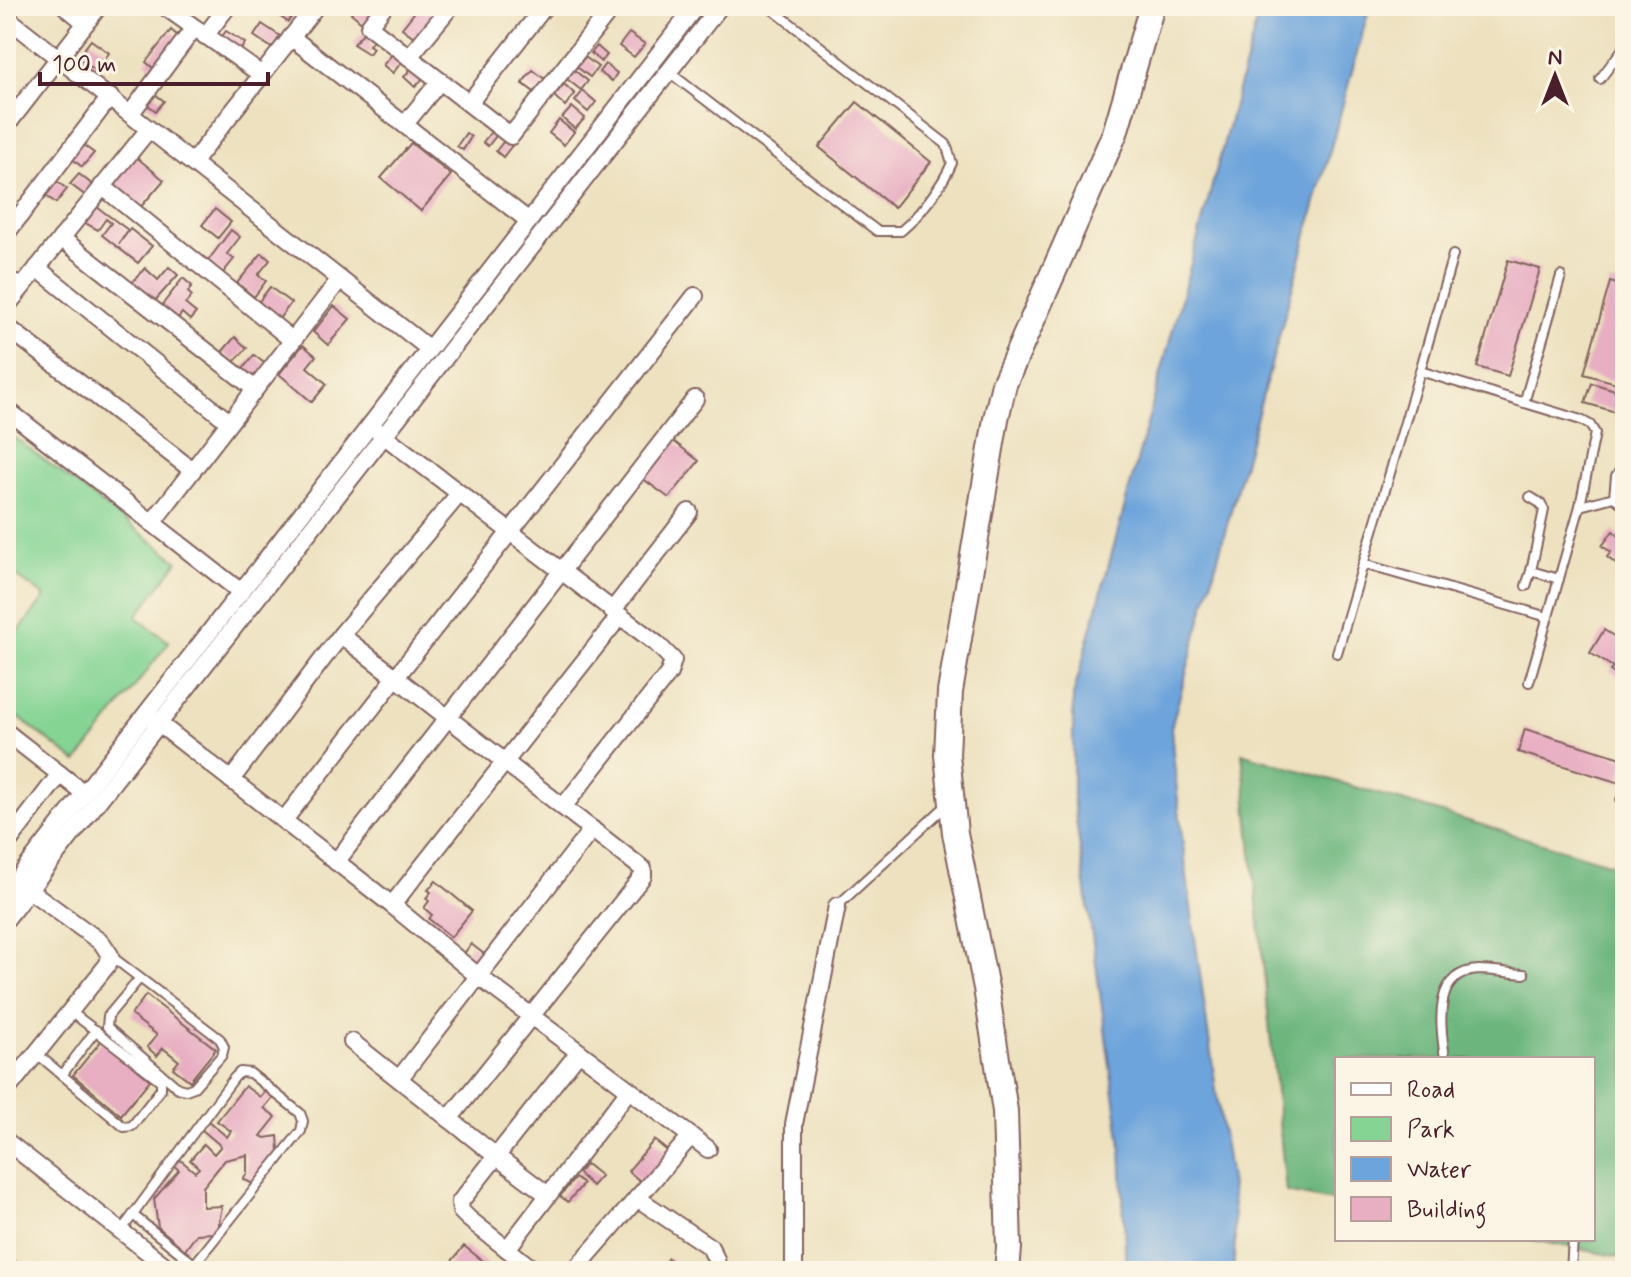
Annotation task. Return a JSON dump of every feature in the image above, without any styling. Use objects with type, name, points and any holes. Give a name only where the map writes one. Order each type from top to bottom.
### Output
[{"type":"street","points":[[65,6],[86,23]]},
{"type":"street","points":[[6,126],[99,6]]},
{"type":"street","points":[[164,6],[262,75]]},
{"type":"street","points":[[131,113],[199,32],[228,6]]},
{"type":"street","points":[[193,162],[316,6]]},
{"type":"street","points":[[384,6],[369,26],[511,136],[613,6]]},
{"type":"street","points":[[409,57],[451,6]]},
{"type":"street","points":[[469,103],[545,6]]},
{"type":"street","points":[[6,919],[29,890],[45,856],[84,793],[153,719],[241,592],[696,6]]},
{"type":"street","points":[[6,894],[45,856],[384,436],[720,6]]},
{"type":"street","points":[[1007,1271],[1008,1200],[1003,1096],[955,833],[947,755],[950,692],[1004,384],[1115,133],[1152,6]]},
{"type":"street","points":[[6,17],[428,348]]},
{"type":"street","points":[[291,37],[529,221]]},
{"type":"street","points":[[405,124],[440,81]]},
{"type":"street","points":[[6,234],[110,97]]},
{"type":"street","points":[[6,307],[149,129]]},
{"type":"street","points":[[102,186],[292,340]]},
{"type":"street","points":[[61,238],[255,389]]},
{"type":"street","points":[[37,268],[229,422]]},
{"type":"street","points":[[6,277],[20,288]]},
{"type":"street","points":[[152,523],[340,279]]},
{"type":"street","points":[[284,820],[695,296]]},
{"type":"street","points":[[6,326],[192,470]]},
{"type":"street","points":[[336,862],[695,399]]},
{"type":"street","points":[[6,409],[241,592]]},
{"type":"street","points":[[370,425],[669,654],[672,665],[563,807]]},
{"type":"street","points":[[231,780],[341,635],[459,494]]},
{"type":"street","points":[[392,905],[505,762],[689,512]]},
{"type":"street","points":[[341,635],[643,869],[643,876],[449,1119]]},
{"type":"street","points":[[153,719],[478,976],[708,1149]]},
{"type":"street","points":[[9,742],[84,793]]},
{"type":"street","points":[[6,845],[60,774]]},
{"type":"street","points":[[399,1079],[592,829]]},
{"type":"street","points":[[6,1091],[108,964],[110,955],[102,943],[29,890]]},
{"type":"street","points":[[794,1271],[794,1124],[837,906]]},
{"type":"street","points":[[352,1042],[548,1195]]},
{"type":"street","points":[[535,1271],[461,1211],[460,1202],[579,1052]]},
{"type":"street","points":[[507,1249],[629,1090]]},
{"type":"street","points":[[574,1271],[691,1136]]},
{"type":"street","points":[[6,1141],[172,1271]]},
{"type":"street","points":[[637,1198],[710,1247],[718,1271]]},
{"type":"street","points":[[6,1266],[13,1271]]},
{"type":"lane","points":[[669,72],[877,231],[901,231],[948,172],[952,163],[946,144],[768,6]]},
{"type":"lane","points":[[1600,79],[1625,46]]},
{"type":"lane","points":[[1337,653],[1453,255]]},
{"type":"lane","points":[[1524,403],[1561,276]]},
{"type":"lane","points":[[1420,371],[1581,420],[1590,425],[1595,433],[1586,484],[1529,682]]},
{"type":"lane","points":[[1614,497],[1616,476],[1625,464]]},
{"type":"lane","points":[[1586,484],[1602,499]]},
{"type":"lane","points":[[1526,586],[1544,510],[1540,503],[1530,497]]},
{"type":"lane","points":[[1580,506],[1614,497],[1625,506]]},
{"type":"lane","points":[[1363,564],[1548,617]]},
{"type":"lane","points":[[1531,571],[1559,579]]},
{"type":"lane","points":[[837,906],[952,801]]},
{"type":"lane","points":[[110,955],[220,1039],[224,1047],[222,1055],[194,1087],[186,1090],[178,1088],[107,1027],[108,1016],[140,978]]},
{"type":"lane","points":[[1445,1057],[1441,1004],[1449,985],[1467,972],[1478,970],[1524,974]]},
{"type":"lane","points":[[36,1053],[124,1127],[132,1126],[161,1089],[161,1081],[70,1011]]},
{"type":"lane","points":[[62,1075],[96,1030]]},
{"type":"lane","points":[[120,1232],[240,1072],[250,1073],[300,1113],[303,1121],[301,1131],[192,1268],[133,1215]]},
{"type":"lane","points":[[1571,1271],[1573,1241]]},
{"type":"green space","points":[[6,431],[178,561],[136,617],[169,642],[77,762],[6,708],[6,648],[45,597],[6,568]]},
{"type":"green space","points":[[1242,753],[1625,868],[1625,1258],[1539,1241],[1595,1241],[1595,1057],[1335,1057],[1335,1202],[1286,1192]]},
{"type":"water","points":[[1261,6],[1370,6],[1171,728],[1191,909],[1230,1180],[1235,1250],[1233,1271],[1126,1271],[1121,1145],[1073,798],[1073,696]]},
{"type":"building","points":[[267,6],[259,16],[251,8]]},
{"type":"building","points":[[276,6],[284,6],[294,13],[288,22],[272,11]]},
{"type":"building","points":[[357,6],[364,6],[373,14],[364,24],[351,13]]},
{"type":"building","points":[[405,6],[432,6],[440,12],[418,40],[402,28],[414,13]]},
{"type":"building","points":[[262,24],[280,36],[272,48],[254,36]]},
{"type":"building","points":[[171,30],[178,36],[153,68],[146,62]]},
{"type":"building","points":[[226,31],[245,43],[240,51],[220,39]]},
{"type":"building","points":[[365,31],[374,39],[369,45],[373,48],[369,54],[353,44]]},
{"type":"building","points":[[629,33],[645,44],[634,57],[619,46]]},
{"type":"building","points":[[91,40],[109,53],[96,71],[78,57]]},
{"type":"building","points":[[597,46],[607,55],[601,62],[591,53]]},
{"type":"building","points":[[393,53],[403,60],[393,73],[383,65]]},
{"type":"building","points":[[585,57],[598,67],[590,77],[577,67]]},
{"type":"building","points":[[605,64],[617,73],[612,81],[599,72]]},
{"type":"building","points":[[414,65],[426,75],[415,87],[404,77]]},
{"type":"building","points":[[533,70],[547,81],[537,94],[522,83]]},
{"type":"building","points":[[574,70],[588,81],[581,90],[567,79]]},
{"type":"building","points":[[564,84],[575,94],[565,106],[554,96]]},
{"type":"building","points":[[583,91],[596,102],[588,112],[575,101]]},
{"type":"building","points":[[152,92],[164,101],[156,111],[144,102]]},
{"type":"building","points":[[857,102],[931,162],[894,208],[819,147]]},
{"type":"building","points":[[572,107],[585,118],[575,129],[562,118]]},
{"type":"building","points":[[559,120],[574,132],[564,145],[549,133]]},
{"type":"building","points":[[494,128],[499,132],[488,146],[483,142]]},
{"type":"building","points":[[466,133],[471,137],[463,150],[457,146]]},
{"type":"building","points":[[507,137],[514,143],[503,157],[496,151]]},
{"type":"building","points":[[79,142],[94,153],[82,167],[68,155]]},
{"type":"building","points":[[411,143],[451,175],[421,211],[381,178]]},
{"type":"building","points":[[135,156],[164,180],[138,210],[109,186]]},
{"type":"building","points":[[79,174],[94,186],[86,196],[70,184]]},
{"type":"building","points":[[52,178],[67,189],[56,203],[41,192]]},
{"type":"building","points":[[97,207],[128,230],[119,244],[130,229],[152,246],[138,263],[102,235],[111,223],[106,219],[98,230],[85,223]]},
{"type":"building","points":[[215,209],[231,222],[218,238],[202,225]]},
{"type":"building","points":[[231,230],[240,237],[227,254],[234,259],[222,274],[207,262]]},
{"type":"building","points":[[262,253],[270,260],[258,275],[266,281],[254,297],[237,283]]},
{"type":"building","points":[[1508,260],[1540,269],[1508,376],[1477,367]]},
{"type":"building","points":[[169,267],[178,275],[152,304],[130,285],[145,268],[158,280]]},
{"type":"building","points":[[183,278],[192,286],[188,292],[192,296],[185,304],[196,313],[190,320],[182,313],[176,321],[159,309]]},
{"type":"building","points":[[1610,282],[1625,286],[1625,366],[1620,384],[1584,374]]},
{"type":"building","points":[[270,287],[291,303],[278,320],[257,304]]},
{"type":"building","points":[[334,306],[350,319],[328,345],[313,332]]},
{"type":"building","points":[[235,337],[247,348],[234,362],[222,352]]},
{"type":"building","points":[[303,345],[316,356],[307,367],[327,384],[312,402],[279,374]]},
{"type":"building","points":[[254,355],[268,366],[257,381],[242,370]]},
{"type":"building","points":[[1592,383],[1625,393],[1619,413],[1585,403]]},
{"type":"building","points":[[672,440],[699,461],[669,498],[642,478]]},
{"type":"building","points":[[1613,531],[1625,541],[1625,571],[1607,557],[1611,552],[1602,546]]},
{"type":"building","points":[[1604,630],[1625,643],[1625,680],[1610,671],[1613,667],[1590,653]]},
{"type":"building","points":[[1525,729],[1625,759],[1620,783],[1518,752]]},
{"type":"building","points":[[436,881],[472,911],[451,937],[429,919],[432,915],[424,908],[431,892],[428,890]]},
{"type":"building","points":[[471,944],[488,957],[480,967],[463,955]]},
{"type":"building","points":[[146,995],[216,1049],[190,1081],[173,1068],[179,1061],[163,1048],[157,1056],[147,1047],[157,1035],[131,1015]]},
{"type":"building","points":[[102,1040],[150,1080],[121,1115],[73,1075]]},
{"type":"building","points":[[245,1086],[260,1097],[266,1090],[274,1096],[264,1108],[276,1117],[261,1136],[278,1136],[279,1151],[253,1184],[243,1179],[247,1173],[247,1155],[225,1160],[203,1187],[203,1207],[222,1206],[218,1228],[212,1233],[197,1234],[185,1250],[158,1227],[154,1199],[179,1170],[173,1165],[178,1158],[195,1172],[199,1168],[190,1160],[204,1144],[214,1154],[221,1146],[201,1129],[207,1120],[227,1137],[231,1131],[217,1121]]},
{"type":"building","points":[[654,1140],[670,1153],[644,1184],[628,1171]]},
{"type":"building","points":[[586,1164],[601,1176],[592,1186],[578,1173]]},
{"type":"building","points":[[575,1178],[583,1184],[568,1202],[560,1196]]},
{"type":"building","points":[[464,1246],[496,1271],[444,1271]]},
{"type":"building","points":[[668,1258],[686,1271],[658,1271]]}]
